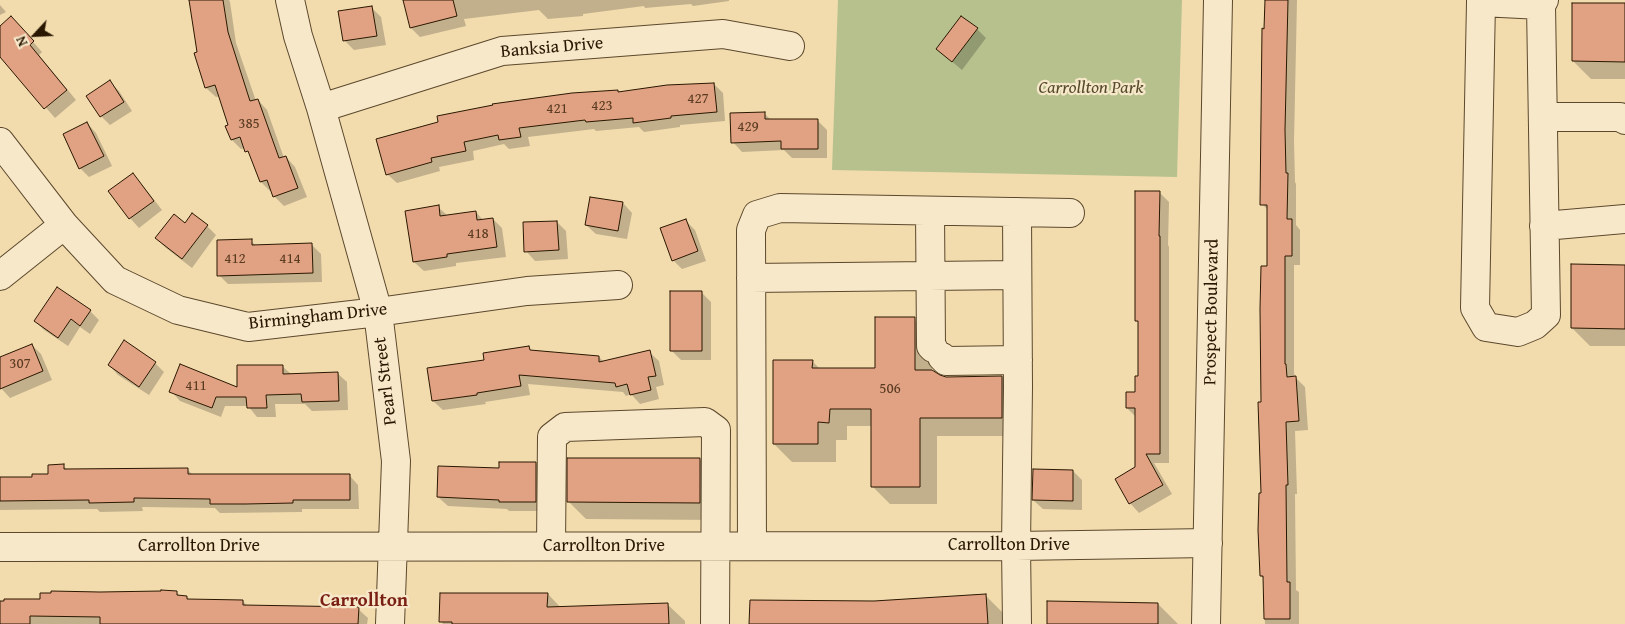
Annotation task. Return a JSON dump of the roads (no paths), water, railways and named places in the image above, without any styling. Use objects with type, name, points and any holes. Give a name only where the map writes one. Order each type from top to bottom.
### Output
[{"type":"street","name":"Pearl Street","points":[[290,0],[298,36],[321,108],[378,312],[396,461],[390,624]]},
{"type":"street","name":"Prospect Boulevard","points":[[1206,624],[1218,0]]},
{"type":"street","points":[[1481,1],[1542,2],[1546,315],[1535,325],[1518,332],[1486,327],[1475,308],[1481,1]]},
{"type":"street","name":"Banksia Drive","points":[[321,108],[502,50],[723,34],[790,46]]},
{"type":"street","points":[[1543,117],[1620,117],[1625,120]]},
{"type":"street","name":"Birmingham Drive","points":[[0,142],[64,225],[115,280],[178,310],[248,327],[378,312],[528,290],[618,286]]},
{"type":"street","points":[[752,546],[751,230],[757,215],[780,208],[1070,213]]},
{"type":"street","points":[[930,211],[930,346],[946,361],[1018,360]]},
{"type":"street","points":[[1017,212],[1017,624]]},
{"type":"street","points":[[1544,226],[1625,219]]},
{"type":"street","points":[[0,276],[64,225]]},
{"type":"street","points":[[751,278],[1017,275]]},
{"type":"street","points":[[551,546],[552,437],[565,427],[705,422],[716,430],[715,624]]},
{"type":"street","name":"Carrollton Drive","points":[[0,547],[1016,546],[1208,543]]},
{"type":"district","name":"Carrollton","points":[[364,601]]},
{"type":"park label","name":"Carrollton Park","points":[[1091,88]]}]
